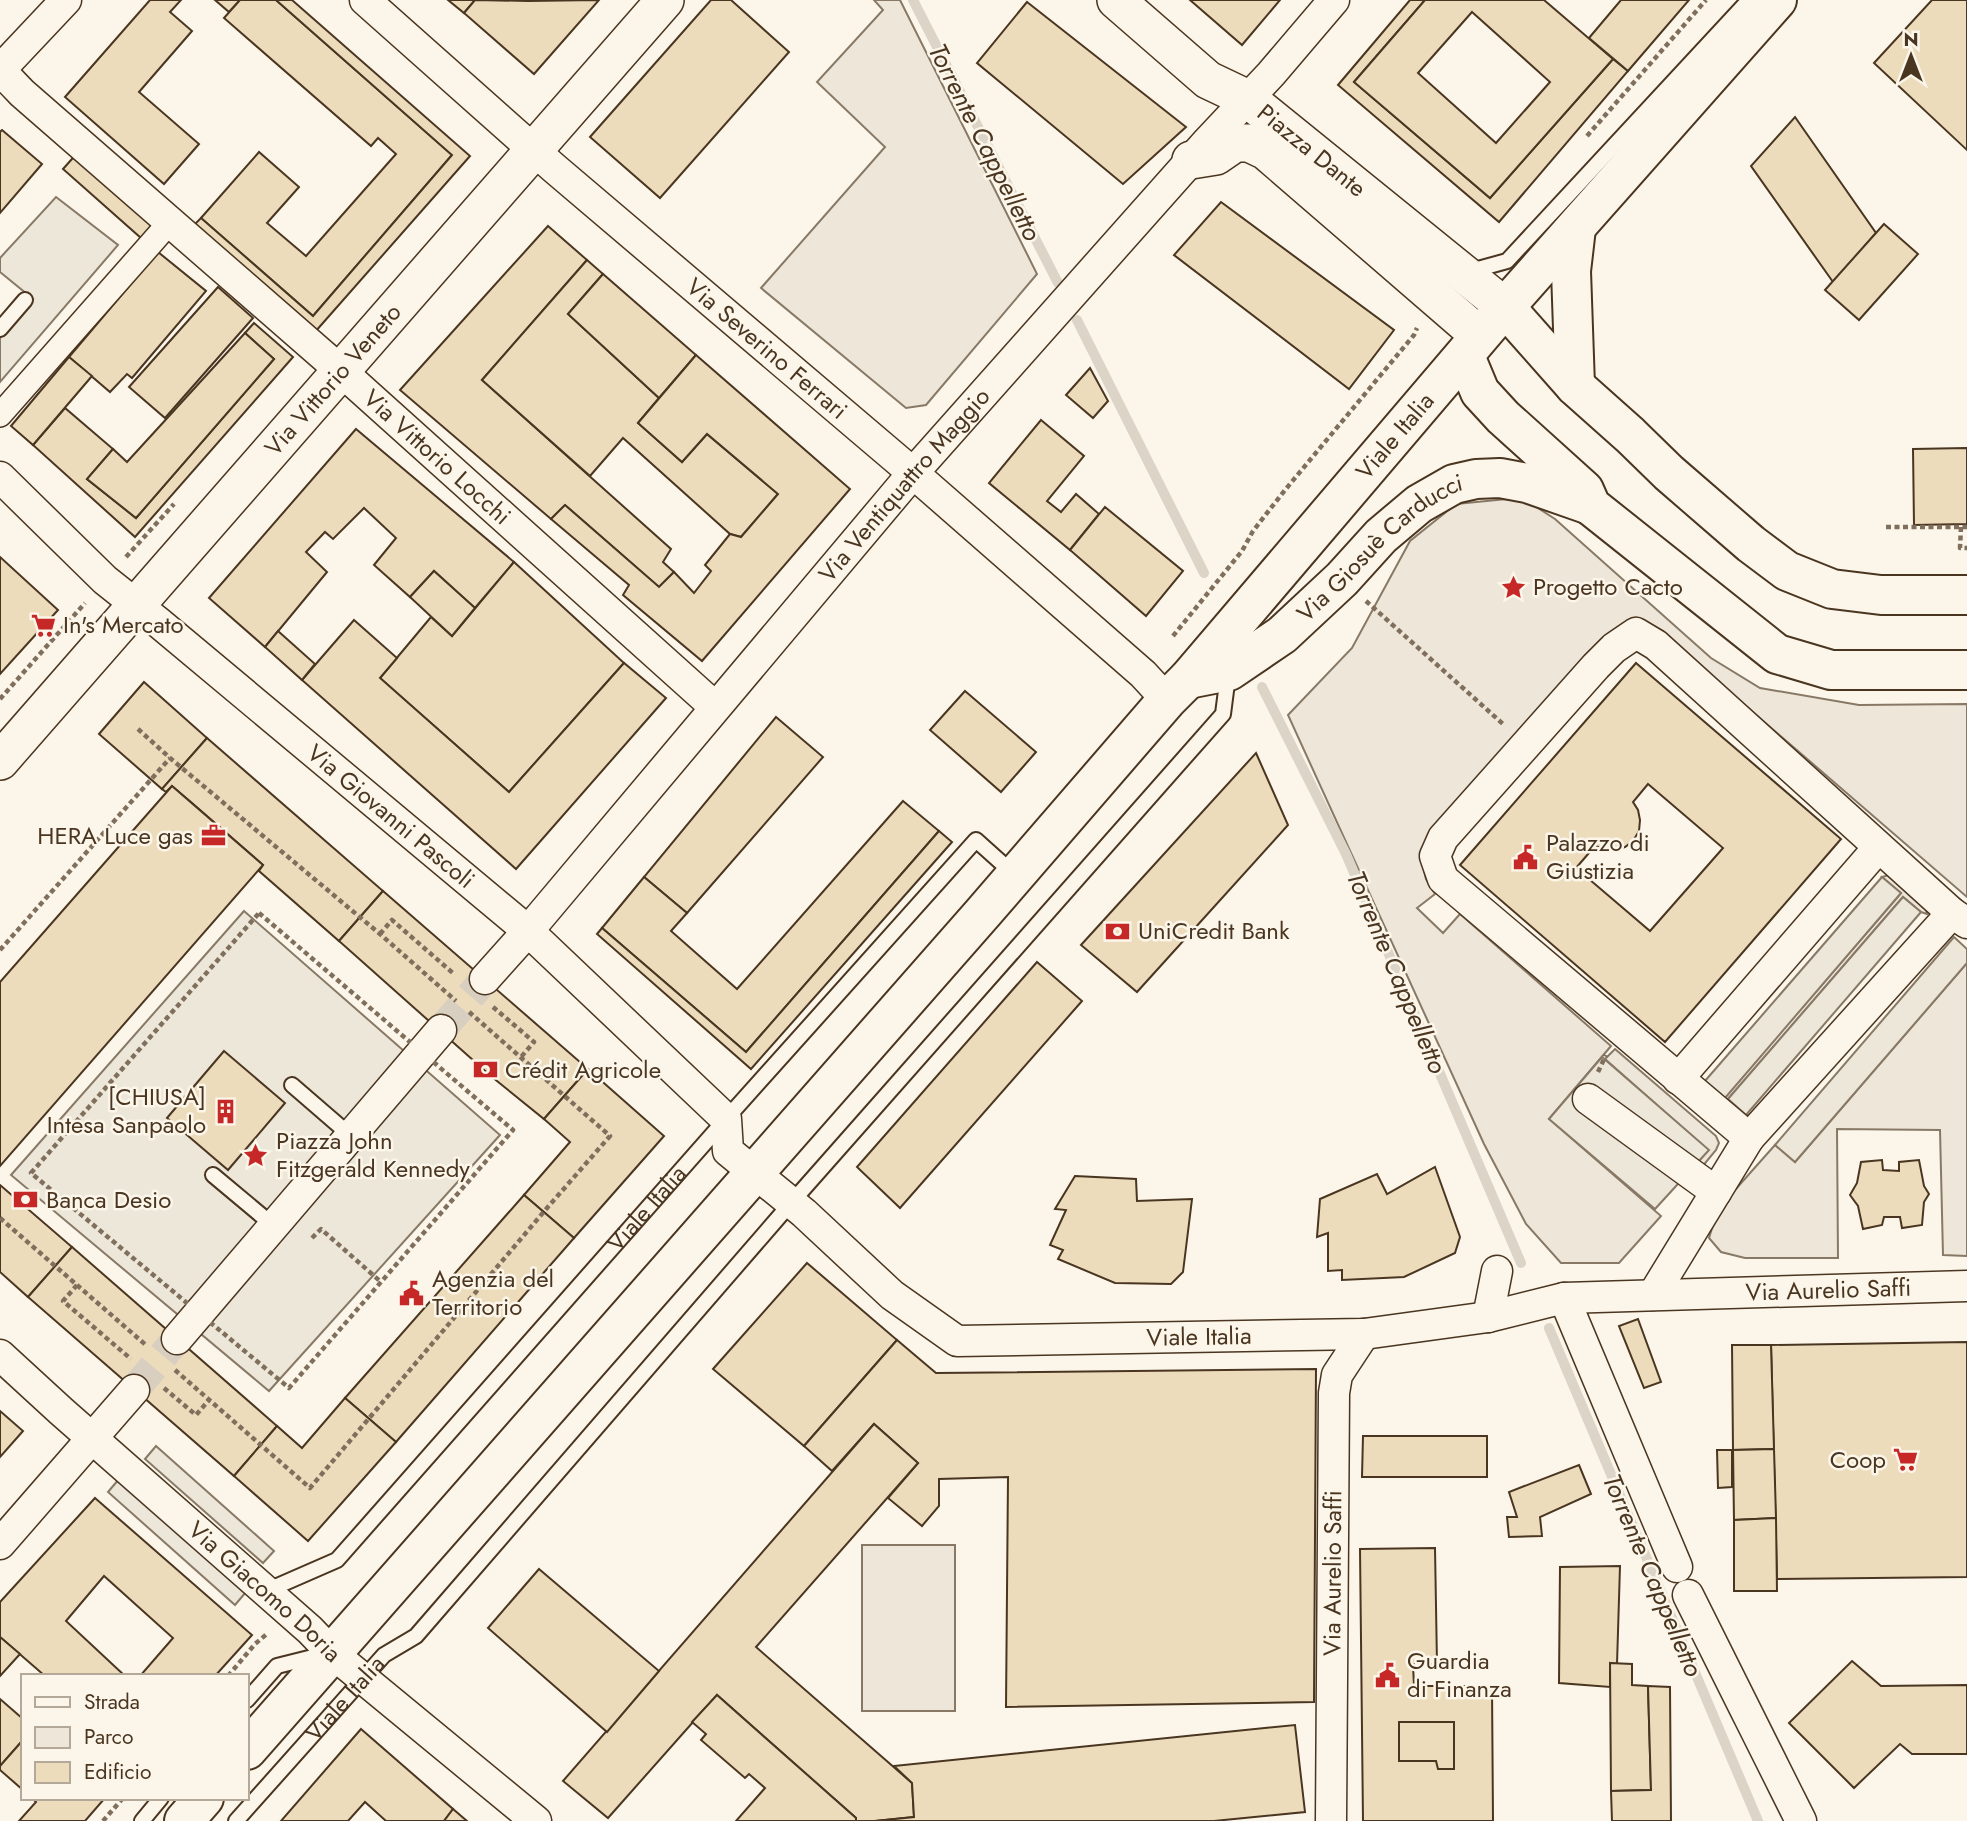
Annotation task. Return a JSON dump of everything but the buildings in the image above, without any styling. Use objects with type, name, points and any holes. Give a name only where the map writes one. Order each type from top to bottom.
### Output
[{"type":"main road","name":"Viale Italia","points":[[248,1749],[1016,876],[1504,307],[1777,0]]},
{"type":"main road","points":[[1575,386],[1571,271],[1576,228]]},
{"type":"main road","points":[[1504,307],[1575,386],[1669,473],[1751,544],[1787,571],[1832,589],[1881,595],[1967,595]]},
{"type":"main road","name":"Via Giosuè Carducci","points":[[1473,346],[1480,392],[1503,417],[1584,490],[1591,506]]},
{"type":"main road","name":"Via Giosuè Carducci","points":[[1177,690],[1229,671],[1282,635],[1342,579],[1381,536],[1419,504],[1454,484],[1476,479],[1500,478],[1527,483],[1591,506],[1777,654],[1831,670],[1967,670]]},
{"type":"main road","points":[[184,1821],[202,1800]]},
{"type":"street","points":[[0,70],[66,0]]},
{"type":"street","name":"Via Severino Ferrari","points":[[365,0],[534,150],[913,473],[1143,674],[1177,690]]},
{"type":"street","name":"Via Vittorio Veneto","points":[[0,761],[664,0]]},
{"type":"street","name":"Piazza Dante","points":[[1116,0],[1208,80],[1248,99],[1504,307]]},
{"type":"street","name":"Via Ventiquattro Maggio","points":[[485,979],[913,473],[1334,0]]},
{"type":"street","name":"Via Vittorio Locchi","points":[[0,70],[22,93],[341,371],[715,707]]},
{"type":"street","name":"Piazza Dante","points":[[1191,160],[1216,156],[1235,143],[1249,143],[1266,151],[1473,346]]},
{"type":"street","points":[[0,415],[170,222]]},
{"type":"street","name":"Via Giovanni Pascoli","points":[[0,477],[105,580],[528,931],[726,1119]]},
{"type":"street","points":[[1653,1295],[1749,1138],[1960,918],[1878,848],[1656,645],[1636,633],[1614,648],[1526,745],[1443,838],[1435,856],[1443,879],[1749,1138]]},
{"type":"street","points":[[1678,1079],[1878,848]]},
{"type":"street","points":[[177,1339],[441,1030]]},
{"type":"street","points":[[1588,1100],[1716,1192]]},
{"type":"street","points":[[726,1119],[728,1151],[755,1172]]},
{"type":"street","name":"Viale Italia","points":[[755,1172],[892,1295],[957,1341],[1364,1334],[1488,1317],[1564,1298]]},
{"type":"street","points":[[1488,1317],[1497,1271]]},
{"type":"street","name":"Via Aurelio Saffi","points":[[1564,1298],[1967,1286]]},
{"type":"street","points":[[1564,1298],[1677,1567]]},
{"type":"street","name":"Via Aurelio Saffi","points":[[1331,1821],[1334,1393],[1337,1375],[1364,1334]]},
{"type":"street","name":"Via Giacomo Doria","points":[[0,1355],[310,1630],[332,1653],[536,1821]]},
{"type":"street","points":[[0,1544],[134,1390]]},
{"type":"street","points":[[1688,1595],[1801,1821]]},
{"type":"lane","points":[[1464,273],[1507,261],[1749,0]]},
{"type":"lane","points":[[0,329],[25,300]]},
{"type":"lane","name":"Viale Italia","points":[[236,1821],[384,1654],[416,1636],[792,1203],[1223,714],[1229,671]]},
{"type":"lane","name":"Viale Italia","points":[[266,1591],[337,1560],[976,840],[1016,876]]},
{"type":"lane","points":[[292,1085],[351,1136]]},
{"type":"lane","points":[[212,1175],[274,1226]]},
{"type":"lane","name":"Viale Italia","points":[[248,1699],[277,1666],[332,1653]]},
{"type":"lane","points":[[142,1821],[159,1800]]},
{"type":"path","points":[[1886,527],[1964,527],[1960,548],[1967,548]]},
{"type":"path","points":[[1342,579],[1526,745]]},
{"type":"path","points":[[0,950],[170,758]]},
{"type":"path","points":[[259,913],[513,1130],[381,1282],[289,1388],[31,1173],[259,913]]},
{"type":"path","points":[[380,934],[392,920],[416,941]]},
{"type":"path","points":[[509,1021],[534,1042],[520,1057]]},
{"type":"path","points":[[1588,1100],[1604,1058],[1626,1035]]},
{"type":"path","points":[[312,1238],[321,1229],[381,1282]]},
{"type":"path","points":[[77,1285],[63,1301],[88,1323]]},
{"type":"path","points":[[176,1398],[196,1415],[209,1400]]},
{"type":"path","points":[[103,1821],[121,1800]]},
{"type":"green space","points":[[874,0],[900,0],[1037,274],[926,405],[906,408],[761,288],[885,147],[817,82],[883,10]]},
{"type":"green space","points":[[1507,499],[1527,501],[1555,519],[1711,658],[1760,688],[1859,705],[1967,704],[1967,897],[1663,631],[1648,623],[1634,622],[1434,831],[1420,853],[1426,879],[1435,894],[1417,908],[1443,933],[1460,914],[1611,1046],[1549,1119],[1661,1216],[1619,1263],[1561,1263],[1526,1224],[1484,1144],[1288,715],[1352,648],[1410,541],[1456,504]]},
{"type":"green space","points":[[1889,875],[1926,909],[1927,914],[1903,897],[1728,1099],[1748,1116],[1745,1120],[1701,1082],[1705,1081],[1725,1097],[1901,893],[1882,877]]},
{"type":"green space","points":[[1967,963],[1967,1256],[1943,1255],[1940,1130],[1837,1129],[1838,1258],[1745,1258],[1721,1252],[1709,1238],[1718,1209],[1775,1145],[1795,1162]]},
{"type":"green space","points":[[1615,1049],[1716,1136],[1719,1143],[1716,1150],[1697,1173],[1691,1170],[1708,1150],[1605,1059]]},
{"type":"green space","points":[[862,1545],[955,1545],[955,1711],[862,1711]]},
{"type":"shaded area","points":[[56,197],[118,245],[0,382],[0,338],[33,299],[0,272],[0,258]]},
{"type":"shaded area","points":[[1882,877],[1901,893],[1725,1098],[1705,1081]]},
{"type":"shaded area","points":[[1903,897],[1921,912],[1746,1115],[1728,1099]]},
{"type":"shaded area","name":"Piazza John Fitzgerald Kennedy","points":[[244,911],[500,1135],[269,1391],[11,1175]]},
{"type":"shaded area","points":[[1954,937],[1967,949],[1967,963],[1795,1162],[1775,1145]]},
{"type":"shaded area","points":[[1602,1057],[1709,1150],[1655,1209],[1549,1119]]},
{"type":"shaded area","points":[[156,1446],[274,1551],[263,1563],[145,1459]]},
{"type":"shaded area","points":[[119,1479],[246,1592],[235,1605],[108,1492]]},
{"type":"waterway","name":"Torrente Cappelletto","points":[[913,0],[1058,283]]},
{"type":"waterway","name":"Torrente Cappelletto","points":[[1077,320],[1204,573]]},
{"type":"waterway","name":"Torrente Cappelletto","points":[[1262,687],[1346,854],[1521,1263]]},
{"type":"waterway","name":"Torrente Cappelletto","points":[[1549,1328],[1758,1821]]},
{"type":"tunnel","points":[[441,1030],[485,979]]},
{"type":"tunnel","points":[[134,1390],[177,1339]]},
{"type":"place","name":"Progetto Cacto","points":[[1513,587]]},
{"type":"place","name":"In's Mercato","points":[[43,625]]},
{"type":"place","name":"HERA Luce gas","points":[[213,836]]},
{"type":"place","name":"Palazzo di Giustizia","points":[[1526,857]]},
{"type":"place","name":"UniCredit Bank","points":[[1118,931]]},
{"type":"place","name":"Crédit Agricole","points":[[485,1070]]},
{"type":"place","name":"[CHIUSA] Intesa Sanpaolo","points":[[226,1111]]},
{"type":"place","name":"Piazza John Fitzgerald Kennedy","points":[[256,1155]]},
{"type":"place","name":"Banca Desio","points":[[26,1200]]},
{"type":"place","name":"Agenzia del Territorio","points":[[412,1293]]},
{"type":"place","name":"Coop","points":[[1906,1460]]},
{"type":"place","name":"Guardia di Finanza","points":[[1387,1675]]}]
